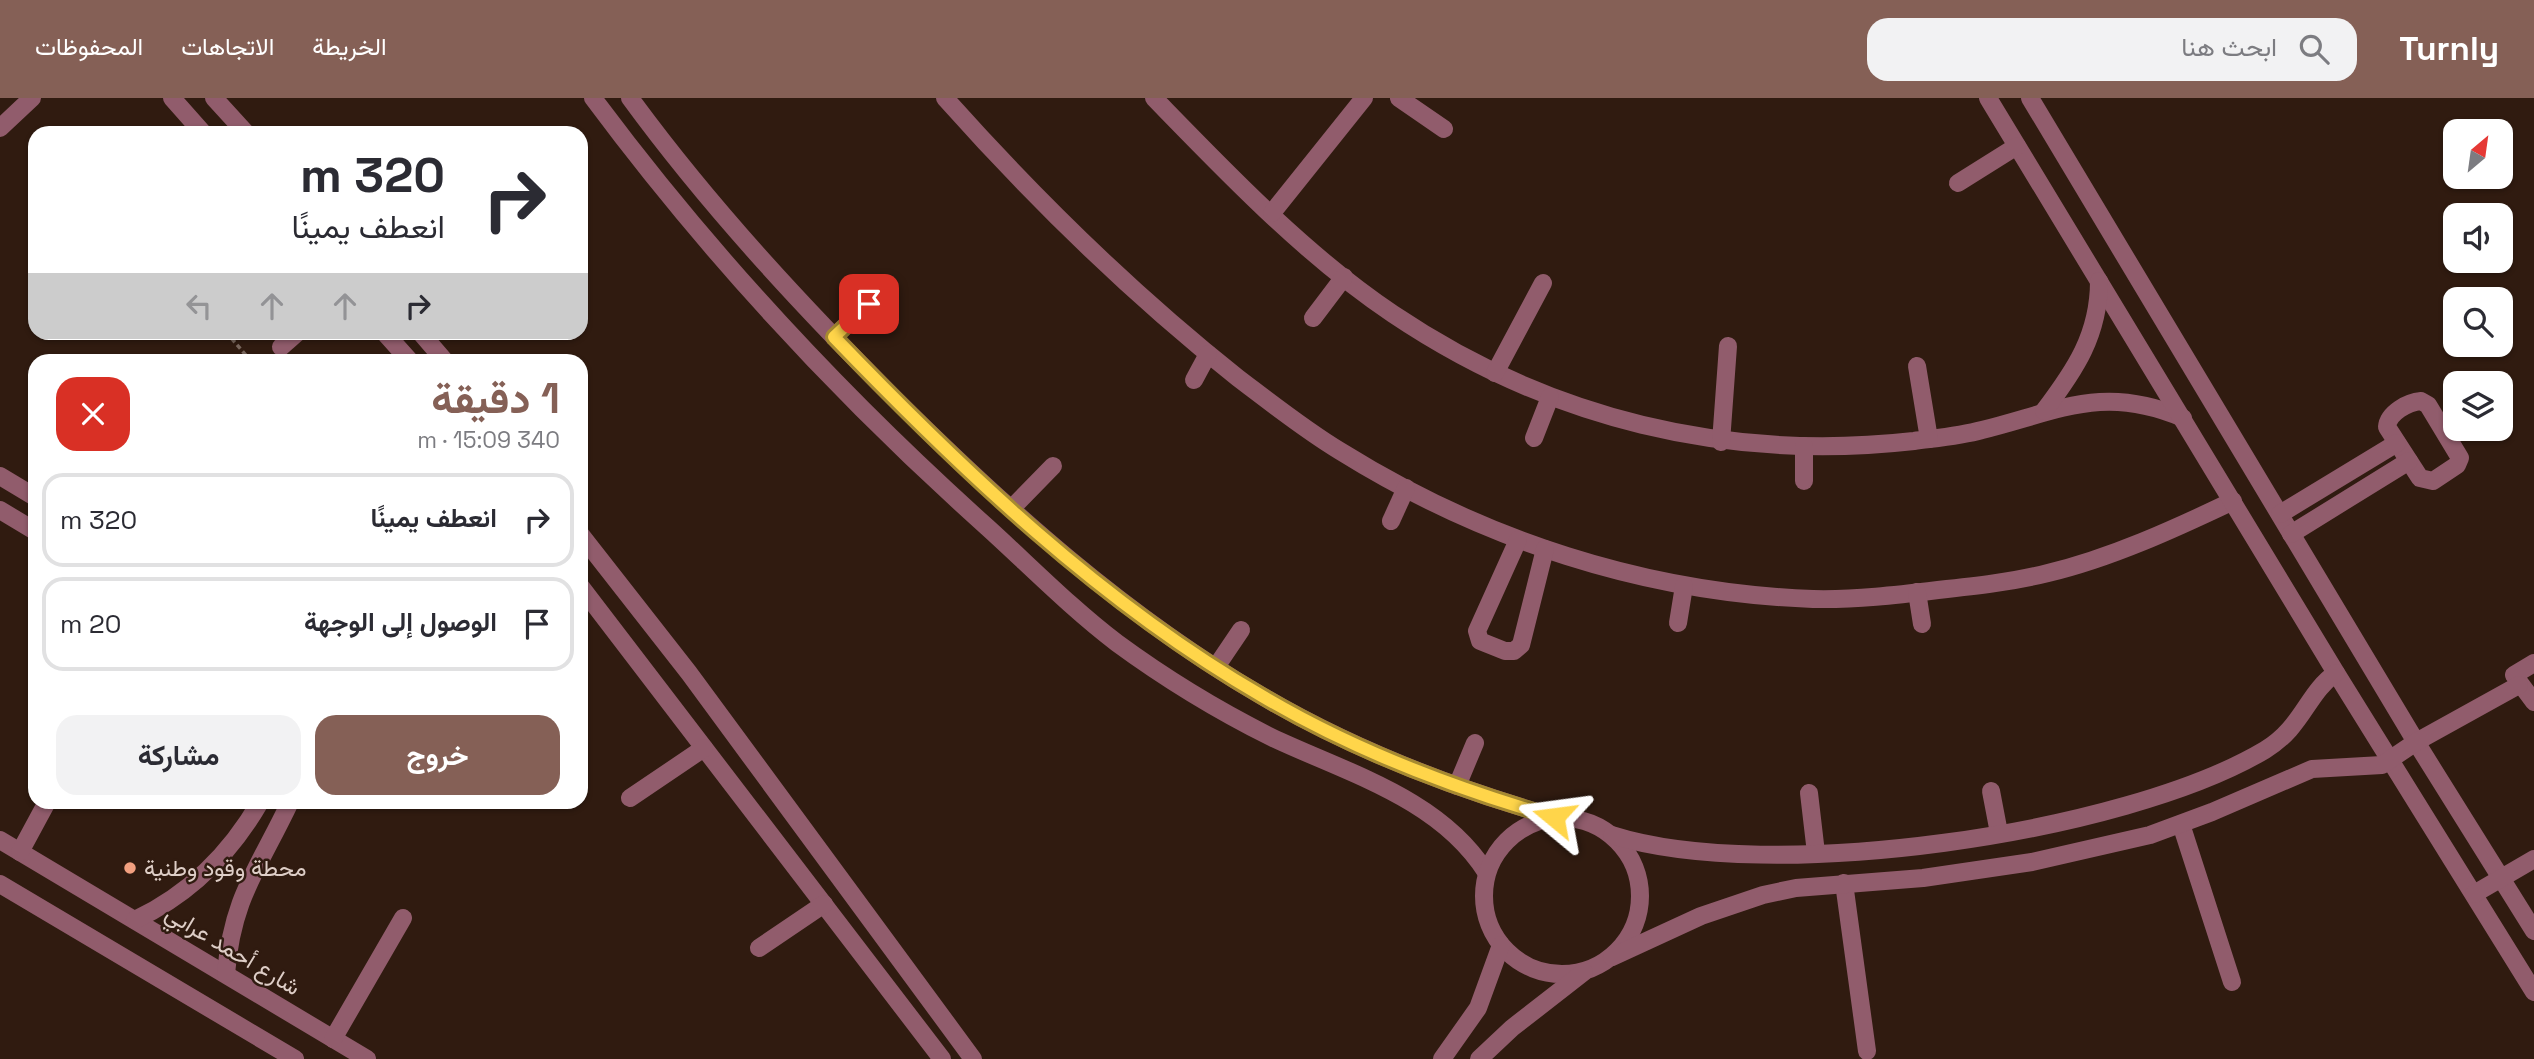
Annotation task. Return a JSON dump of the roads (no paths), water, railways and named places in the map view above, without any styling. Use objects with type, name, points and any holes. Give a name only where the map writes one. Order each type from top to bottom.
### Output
[{"type":"street","points":[[0,128],[33,98]]},
{"type":"street","points":[[172,98],[197,126]]},
{"type":"street","points":[[214,98],[240,126]]},
{"type":"street","points":[[593,98],[686,217],[783,327],[900,446],[1082,614],[1153,668],[1200,698],[1269,735],[1435,815],[1464,841],[1486,872]]},
{"type":"street","points":[[630,98],[732,224],[834,337],[921,424],[1103,587],[1259,695],[1340,738],[1457,786],[1554,817],[1585,821],[1612,835],[1693,852],[1759,855],[1922,844],[2078,818],[2129,804],[2248,759],[2283,737],[2299,722],[2326,680],[2336,673]]},
{"type":"street","points":[[945,98],[1000,160],[1156,311],[1339,451],[1406,488],[1518,540],[1609,570],[1684,586],[1815,599],[1877,597],[2049,573],[2174,529],[2233,501]]},
{"type":"street","points":[[1154,98],[1272,213],[1344,277],[1422,332],[1495,373],[1550,397],[1619,419],[1721,442],[1847,446],[1928,439],[1980,431],[2044,411],[2096,401],[2146,405],[2183,418]]},
{"type":"street","points":[[1272,213],[1364,98]]},
{"type":"street","points":[[1399,98],[1444,129]]},
{"type":"street","points":[[1988,98],[2336,673],[2534,992]]},
{"type":"street","points":[[2030,98],[2416,742],[2534,931]]},
{"type":"street","points":[[1958,183],[2017,146]]},
{"type":"street","points":[[1313,318],[1344,277]]},
{"type":"street","points":[[2044,411],[2073,373],[2089,344],[2097,313],[2099,281]]},
{"type":"street","points":[[1495,373],[1543,283]]},
{"type":"street","points":[[834,337],[869,304]]},
{"type":"street","points":[[281,347],[289,340]]},
{"type":"street","points":[[391,340],[404,354]]},
{"type":"street","points":[[427,340],[438,354]]},
{"type":"street","points":[[1721,442],[1728,346]]},
{"type":"street","points":[[1194,380],[1209,354]]},
{"type":"street","points":[[1917,366],[1928,439]]},
{"type":"street","points":[[1534,438],[1550,397]]},
{"type":"street","points":[[2421,401],[2428,405],[2460,458],[2457,465],[2429,482],[2420,478],[2397,443],[2387,427],[2388,420],[2413,402],[2421,401]]},
{"type":"street","points":[[2280,514],[2397,443]]},
{"type":"street","points":[[1804,446],[1804,481]]},
{"type":"street","points":[[2291,534],[2409,461]]},
{"type":"street","points":[[1012,508],[1053,466]]},
{"type":"street","points":[[0,476],[28,493]]},
{"type":"street","points":[[1391,521],[1406,488]]},
{"type":"street","points":[[0,510],[28,521]]},
{"type":"street","points":[[1518,540],[1477,631],[1480,641],[1506,651],[1514,651],[1521,645],[1545,549]]},
{"type":"street","points":[[588,544],[689,673],[973,1059]]},
{"type":"street","points":[[1678,623],[1684,586]]},
{"type":"street","points":[[1917,592],[1922,624]]},
{"type":"street","points":[[588,601],[704,748],[941,1059]]},
{"type":"street","points":[[1216,667],[1241,630]]},
{"type":"street","points":[[2534,663],[2514,675],[2534,702]]},
{"type":"street","points":[[1487,1056],[1584,971],[1671,928],[1732,904],[1796,888],[1923,877],[2032,862],[2181,824],[2312,769],[2369,768],[2382,765],[2416,742],[2519,685]]},
{"type":"street","points":[[1457,786],[1475,743]]},
{"type":"street","points":[[630,798],[704,748]]},
{"type":"street","points":[[1991,791],[1999,833]]},
{"type":"street","points":[[1809,793],[1816,853]]},
{"type":"street","points":[[20,852],[43,809]]},
{"type":"street","points":[[135,920],[179,896],[198,881],[232,844],[255,809]]},
{"type":"street","points":[[226,974],[231,928],[238,905],[286,809]]},
{"type":"street","points":[[1554,817],[1525,826],[1501,845],[1486,872],[1483,887],[1486,918],[1500,945],[1524,965],[1554,974],[1584,971]]},
{"type":"street","points":[[2181,824],[2232,982]]},
{"type":"street","points":[[1612,835],[1631,859],[1640,889],[1637,919],[1627,940],[1612,957]]},
{"type":"street","name":"شارع أحمد عرابي","points":[[0,840],[367,1059]]},
{"type":"street","points":[[2474,894],[2534,859]]},
{"type":"street","points":[[1844,883],[1867,1051]]},
{"type":"street","points":[[0,884],[295,1059]]},
{"type":"street","points":[[758,948],[824,904]]},
{"type":"street","points":[[333,1039],[403,918]]},
{"type":"street","points":[[1442,1059],[1478,1008],[1500,945]]},
{"type":"place","name":"محطة وقود وطنية","points":[[130,868]]}]
